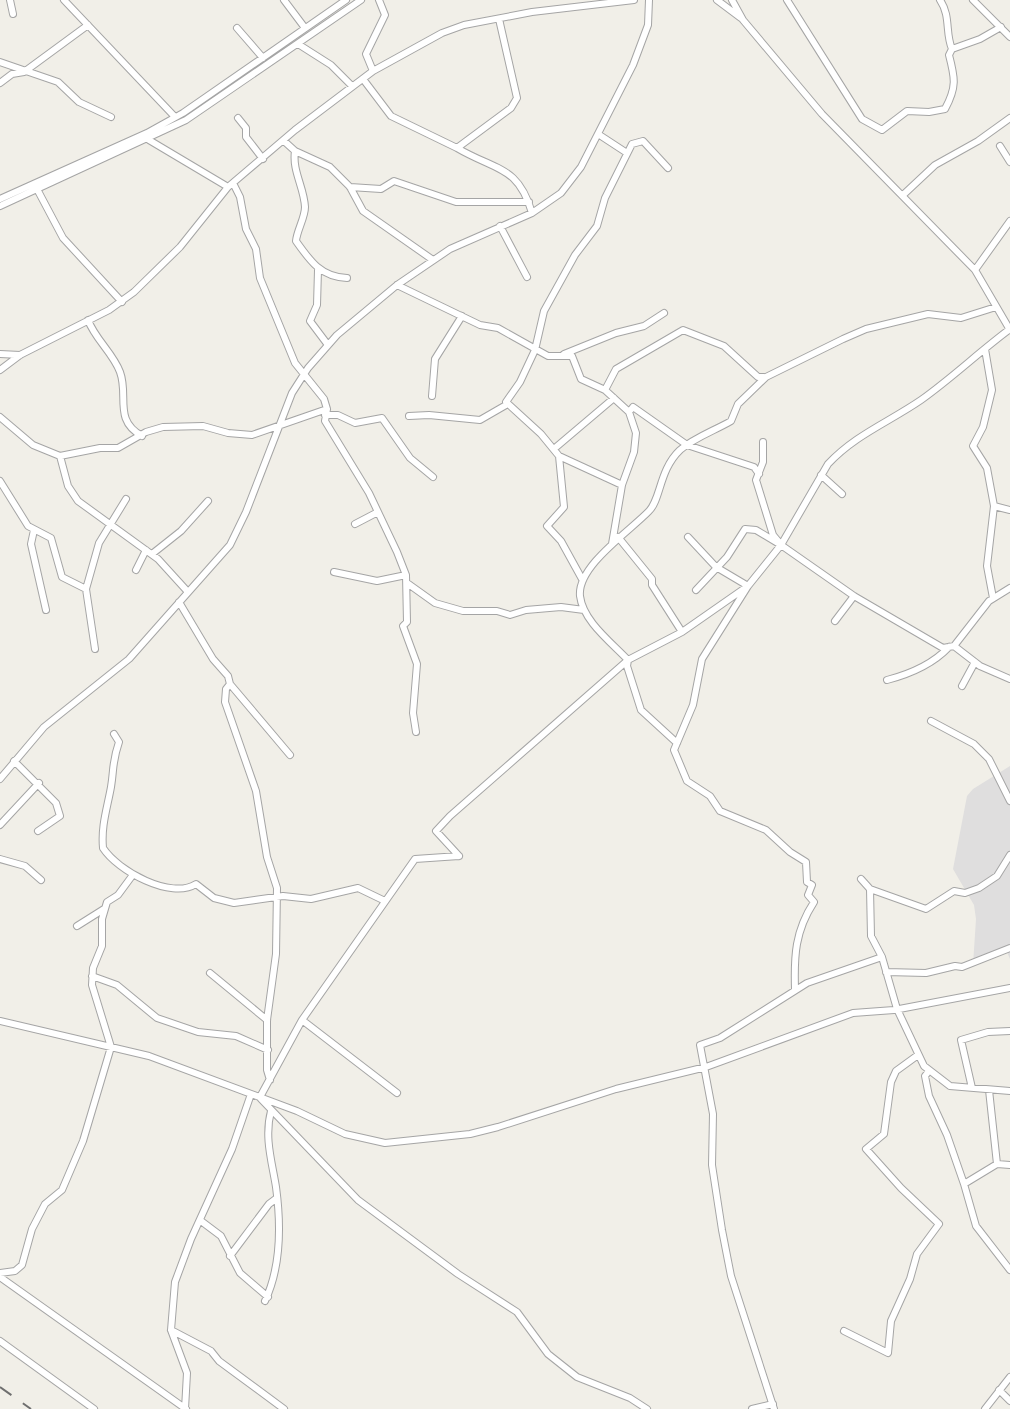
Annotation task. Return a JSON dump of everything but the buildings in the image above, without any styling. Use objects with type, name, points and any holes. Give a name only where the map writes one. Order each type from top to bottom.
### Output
[{"type":"street","points":[[10,0],[13,14]]},
{"type":"street","points":[[64,0],[175,117]]},
{"type":"street","points":[[284,0],[305,28]]},
{"type":"street","points":[[0,199],[175,117],[346,0]]},
{"type":"street","points":[[0,206],[149,140],[210,106],[361,0]]},
{"type":"street","points":[[373,71],[366,54],[385,15],[379,0]]},
{"type":"street","points":[[0,370],[20,355],[122,302],[180,247],[230,185],[373,71],[442,33],[532,12],[634,0]]},
{"type":"street","points":[[0,779],[44,727],[129,659],[230,545],[239,530],[277,428],[303,376],[328,345],[368,307],[433,260],[532,213],[561,193],[581,167],[643,40],[649,0]]},
{"type":"street","points":[[717,0],[743,20]]},
{"type":"street","points":[[732,0],[743,20],[822,114],[975,270],[1010,330],[923,398],[857,438],[828,464],[781,545],[748,586],[702,659],[693,705],[674,750],[691,785],[710,796],[724,814],[766,830],[790,852],[806,862],[807,882],[812,885],[808,895],[814,902],[801,922],[793,958],[795,989]]},
{"type":"street","points":[[787,0],[862,118],[876,129],[887,127],[906,111],[929,112],[945,108],[957,81],[949,55],[952,48],[948,39],[948,16],[940,0]]},
{"type":"street","points":[[973,0],[1010,37]]},
{"type":"street","points":[[457,148],[511,108],[517,99],[499,19]]},
{"type":"street","points":[[0,83],[12,74],[24,72],[88,25]]},
{"type":"street","points":[[952,48],[979,39],[1000,27]]},
{"type":"street","points":[[237,28],[263,58]]},
{"type":"street","points":[[298,44],[331,65],[352,86]]},
{"type":"street","points":[[0,62],[58,82],[79,102],[111,117]]},
{"type":"street","points":[[363,79],[391,116],[492,168],[510,173],[523,187],[532,213]]},
{"type":"street","points":[[238,118],[246,128],[246,137],[263,159]]},
{"type":"street","points":[[903,195],[935,165],[978,141],[1010,118]]},
{"type":"street","points":[[598,134],[627,153]]},
{"type":"street","points":[[149,140],[230,185],[240,197],[246,229],[256,249],[260,278],[288,349],[303,376],[324,399],[329,429],[369,493],[406,579],[407,622],[404,626],[417,664],[412,713],[416,732]]},
{"type":"street","points":[[284,141],[295,151],[321,161],[350,187],[363,211],[433,260]]},
{"type":"street","points":[[409,416],[480,420],[506,405],[535,350],[544,311],[575,256],[597,226],[605,198],[634,141],[643,141],[668,168]]},
{"type":"street","points":[[1000,146],[1010,162]]},
{"type":"street","points":[[295,151],[293,168],[301,182],[305,208],[296,240],[318,270],[335,278],[347,278]]},
{"type":"street","points":[[350,187],[381,189],[394,181],[456,202],[529,202]]},
{"type":"street","points":[[37,189],[63,238],[122,302]]},
{"type":"street","points":[[975,270],[1010,221]]},
{"type":"street","points":[[500,226],[527,277]]},
{"type":"street","points":[[318,270],[317,305],[310,321],[328,345]]},
{"type":"street","points":[[397,285],[480,325],[498,328],[553,358],[616,332],[643,326],[664,313]]},
{"type":"street","points":[[628,660],[584,610],[580,593],[582,579],[617,536],[651,510],[663,471],[687,445],[731,421],[738,404],[766,377],[866,329],[928,314],[961,318],[996,307]]},
{"type":"street","points":[[432,396],[437,354],[462,316]]},
{"type":"street","points":[[88,320],[121,376],[121,406],[126,421],[132,430],[142,436]]},
{"type":"street","points":[[606,390],[616,369],[683,330],[724,346],[758,377],[766,377]]},
{"type":"street","points":[[985,349],[992,390],[983,427],[973,446],[987,468],[994,506],[987,566],[993,598]]},
{"type":"street","points":[[0,354],[20,355]]},
{"type":"street","points":[[559,356],[572,356],[581,379],[606,390],[629,412],[636,442],[622,485],[617,536],[652,579],[652,585],[682,632]]},
{"type":"street","points":[[555,448],[614,398]]},
{"type":"street","points":[[506,405],[555,448],[559,456],[564,508],[547,526],[561,541],[582,579]]},
{"type":"street","points":[[629,412],[634,407],[687,445],[754,467],[759,474]]},
{"type":"street","points":[[0,417],[33,445],[60,456],[118,448],[163,427],[203,426],[240,435],[277,428],[326,412],[355,424],[382,418],[410,458],[433,477]]},
{"type":"street","points":[[763,442],[757,486],[773,535],[781,545]]},
{"type":"street","points":[[60,456],[74,497],[149,552],[188,592]]},
{"type":"street","points":[[559,456],[622,485]]},
{"type":"street","points":[[821,475],[842,494]]},
{"type":"street","points":[[0,481],[28,526],[51,538],[62,577],[86,589]]},
{"type":"street","points":[[95,649],[86,589],[95,551],[126,499]]},
{"type":"street","points":[[136,570],[149,552],[181,531],[208,501]]},
{"type":"street","points":[[994,506],[1010,510]]},
{"type":"street","points":[[355,524],[378,512]]},
{"type":"street","points":[[696,590],[727,557],[745,529],[756,530],[854,596],[939,646],[951,646],[1010,680]]},
{"type":"street","points":[[34,530],[31,544],[46,610]]},
{"type":"street","points":[[688,537],[716,567],[748,586]]},
{"type":"street","points":[[334,572],[377,581],[406,579],[435,603],[463,611],[497,611],[510,615],[526,610],[561,607],[584,610]]},
{"type":"street","points":[[260,1097],[302,1020],[415,859],[459,856],[436,831],[628,660],[682,632],[748,586]]},
{"type":"street","points":[[887,680],[909,673],[939,656],[993,598],[1010,588]]},
{"type":"street","points":[[835,621],[854,596]]},
{"type":"street","points":[[178,602],[230,684],[290,754]]},
{"type":"street","points":[[715,609],[727,618]]},
{"type":"street","points":[[628,660],[627,666],[641,710],[677,743]]},
{"type":"street","points":[[962,686],[975,662]]},
{"type":"street","points":[[230,684],[225,702],[256,791],[267,857],[278,888],[275,954],[267,1020],[267,1070],[270,1080]]},
{"type":"street","points":[[931,721],[974,744],[989,759],[1010,801]]},
{"type":"street","points":[[114,734],[119,742],[111,765],[111,785],[102,827],[103,848],[132,876],[139,880],[177,887],[189,888],[196,884],[214,898],[234,903],[276,897],[311,899],[358,888],[375,893],[385,901]]},
{"type":"street","points":[[14,761],[39,783],[56,803],[60,816],[38,831]]},
{"type":"street","points":[[0,825],[39,783]]},
{"type":"street","points":[[861,879],[870,889],[926,909],[954,891],[972,891],[997,876],[1010,855]]},
{"type":"street","points":[[0,859],[25,866],[41,880]]},
{"type":"street","points":[[77,926],[104,909],[132,876]]},
{"type":"street","points":[[870,889],[869,925],[882,957],[897,1009],[918,1055],[929,1071],[950,1086],[1010,1091]]},
{"type":"street","points":[[0,1275],[15,1271],[22,1265],[32,1229],[45,1204],[62,1190],[73,1170],[111,1047],[92,976],[104,935],[101,925],[104,909]]},
{"type":"street","points":[[887,972],[926,973],[955,965],[962,967],[1010,948]]},
{"type":"street","points":[[752,1409],[774,1406],[752,1347],[714,1191],[710,1142],[713,1114],[700,1045],[720,1038],[795,989],[841,969],[882,957]]},
{"type":"street","points":[[210,973],[267,1020]]},
{"type":"street","points":[[92,976],[117,985],[158,1018],[198,1032],[236,1036],[268,1050]]},
{"type":"street","points":[[0,1021],[149,1056],[260,1097],[345,1134],[385,1143],[470,1134],[616,1089],[706,1068],[853,1013],[897,1009],[1010,988]]},
{"type":"street","points":[[302,1020],[397,1093]]},
{"type":"street","points":[[972,1088],[961,1040],[988,1032],[1010,1031]]},
{"type":"street","points":[[844,1331],[888,1353],[891,1321],[911,1279],[917,1254],[939,1224],[866,1150],[884,1134],[886,1103],[896,1071],[918,1055]]},
{"type":"street","points":[[929,1071],[925,1076],[929,1096],[947,1135],[976,1226],[1010,1269]]},
{"type":"street","points":[[989,1090],[998,1164]]},
{"type":"street","points":[[185,1409],[187,1373],[171,1330],[175,1282],[232,1149],[251,1094]]},
{"type":"street","points":[[260,1097],[358,1200],[458,1274],[517,1312],[540,1347],[567,1370],[589,1384],[630,1398],[647,1409]]},
{"type":"street","points":[[201,1220],[221,1236],[248,1283],[267,1299],[274,1275],[279,1226],[277,1198],[268,1153],[271,1111]]},
{"type":"street","points":[[964,1184],[998,1164],[1010,1165]]},
{"type":"street","points":[[230,1255],[277,1198]]},
{"type":"street","points":[[0,1275],[185,1409]]},
{"type":"street","points":[[171,1330],[211,1351],[219,1361],[284,1409]]},
{"type":"street","points":[[0,1341],[94,1409]]},
{"type":"street","points":[[985,1409],[1010,1377]]},
{"type":"street","points":[[999,1390],[1010,1401]]},
{"type":"shaded area","points":[[1010,766],[1010,959],[1007,952],[973,965],[976,919],[974,905],[953,869],[967,796],[973,789]]},
{"type":"railway","points":[[0,1387],[31,1409]]}]
